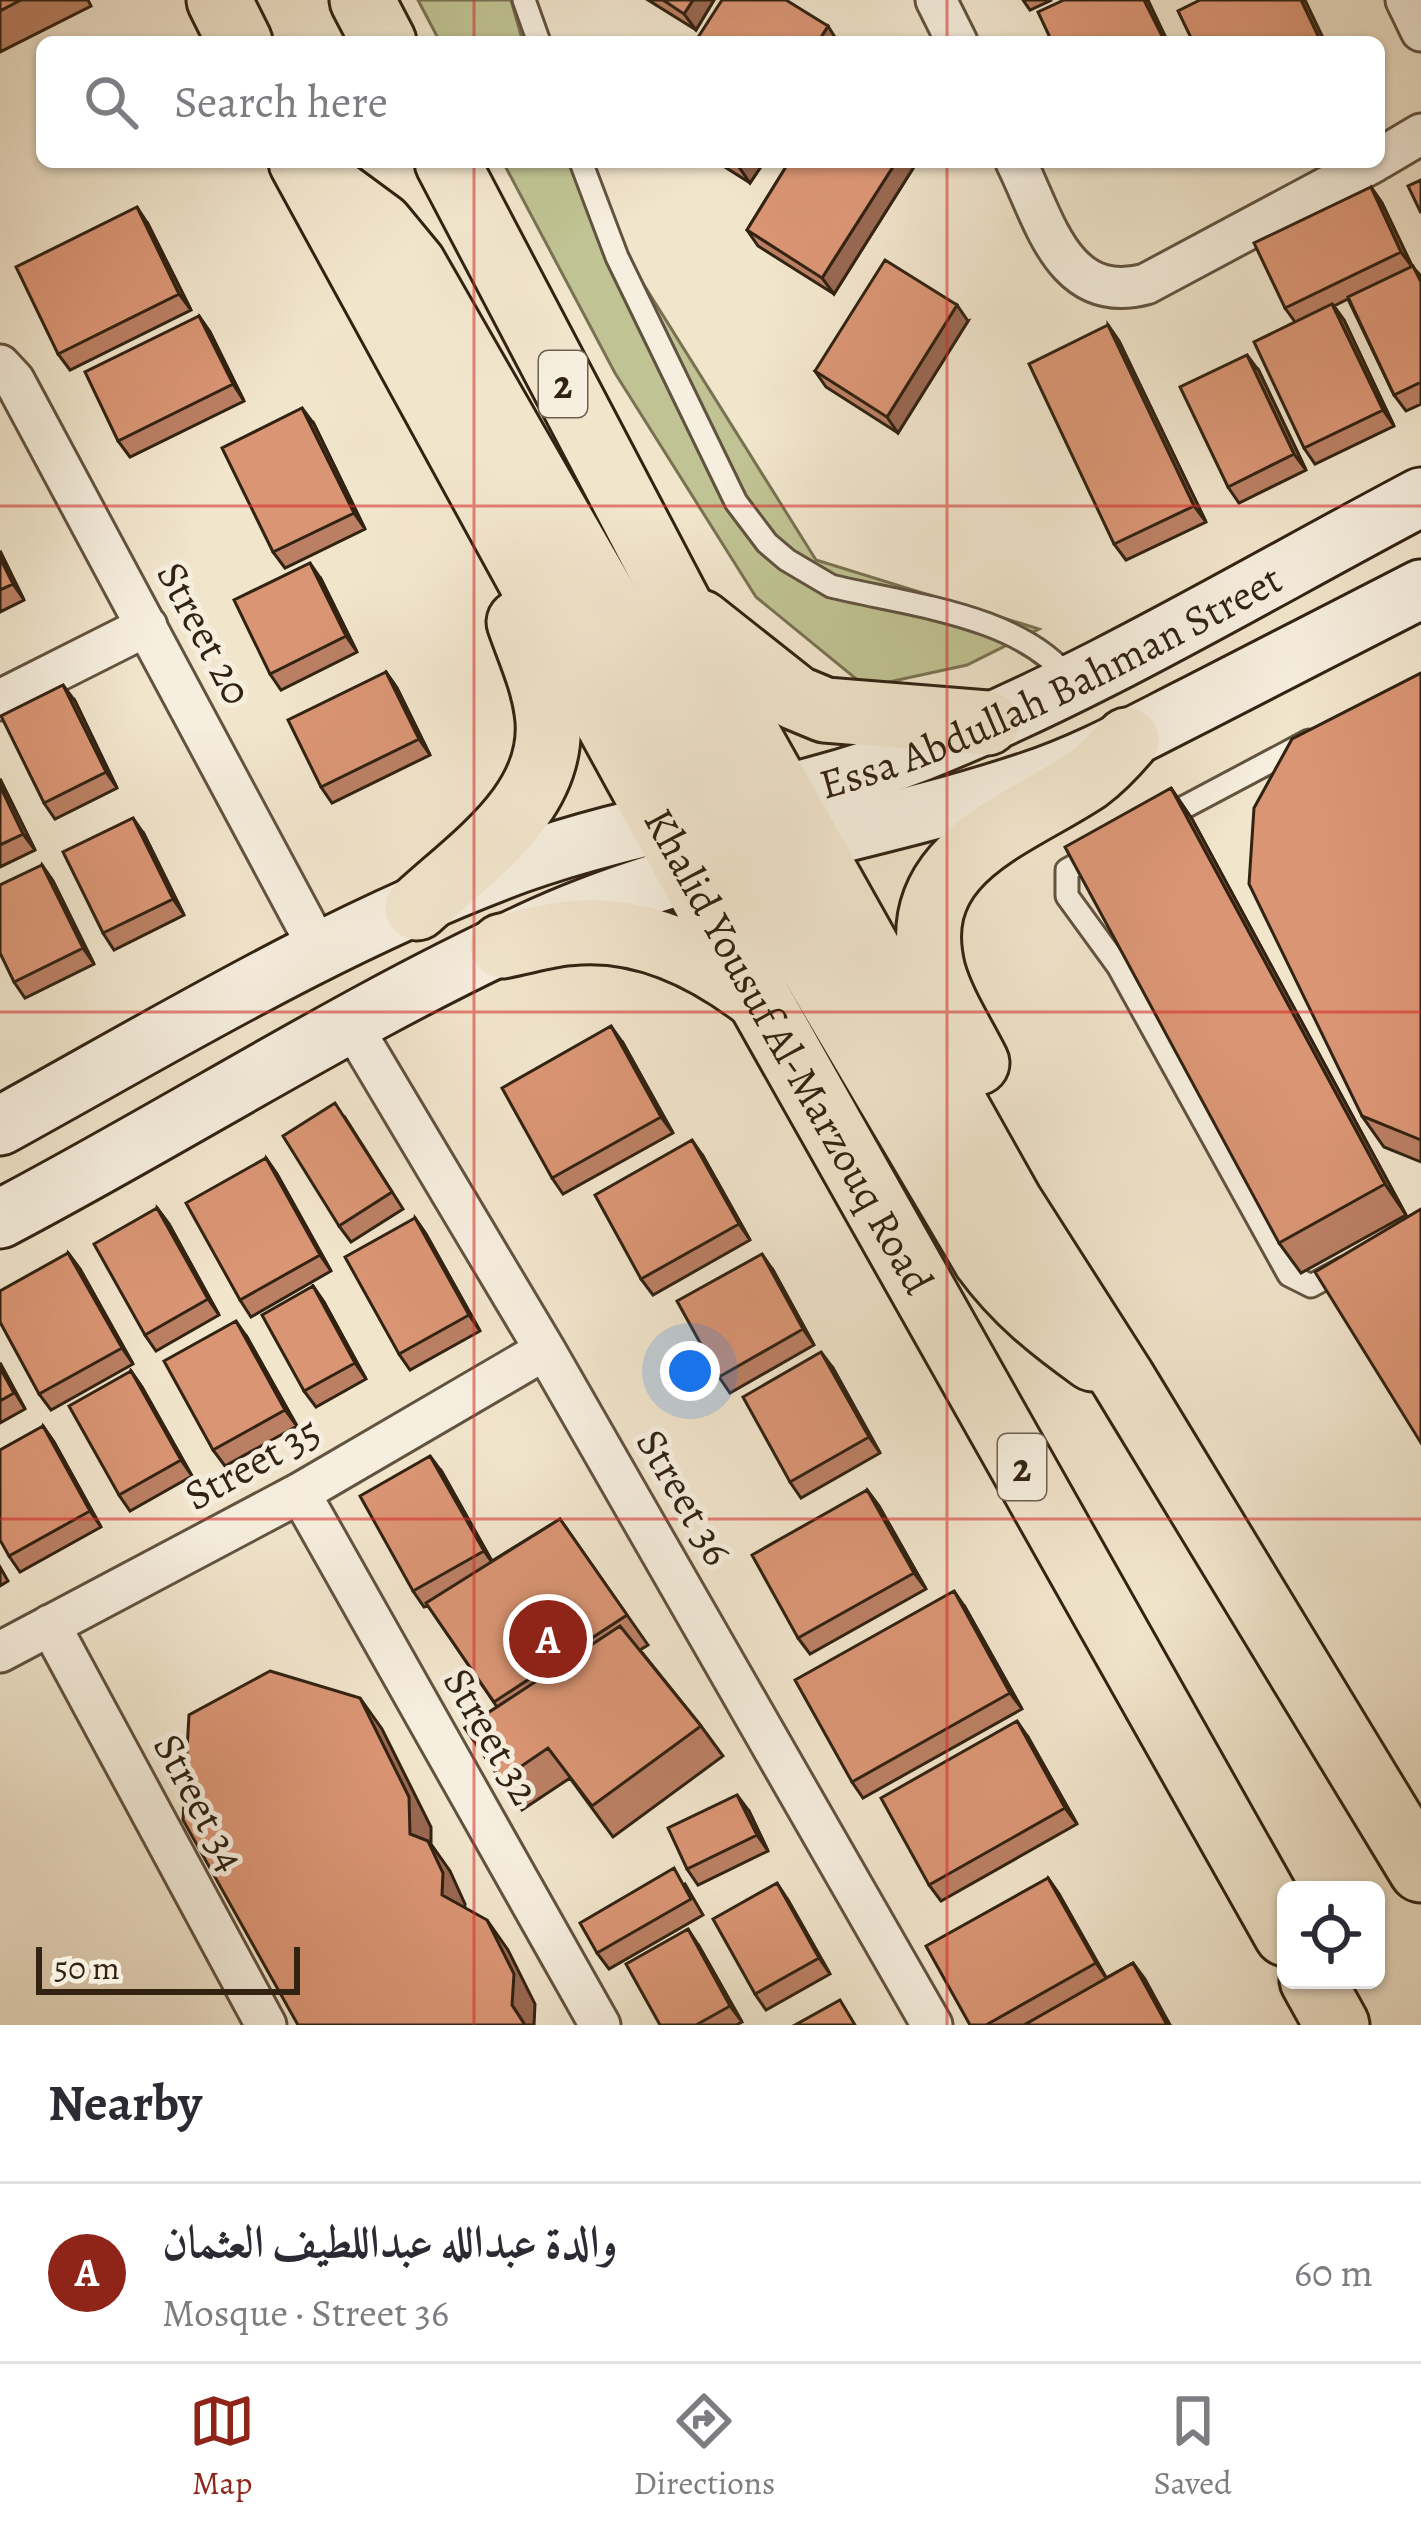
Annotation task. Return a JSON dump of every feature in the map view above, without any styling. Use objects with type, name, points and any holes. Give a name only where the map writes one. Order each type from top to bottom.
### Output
[{"type":"main road","points":[[218,0],[237,36]]},
{"type":"main road","points":[[362,0],[381,36]]},
{"type":"main road","points":[[304,168],[359,206],[414,265],[735,832],[986,1259],[1009,1292],[1038,1320],[1123,1379]]},
{"type":"main road","name":"Khalid Yousuf Al-Marzouq Road","points":[[304,168],[512,550],[735,832],[1010,1202],[1421,1870]]},
{"type":"main road","name":"Khalid Yousuf Al-Marzouq Road","points":[[450,168],[680,606],[735,832],[759,999],[1277,1918]]},
{"type":"main road","points":[[417,908],[511,821],[544,761],[548,716],[511,594],[512,550]]},
{"type":"main road","points":[[680,606],[810,705],[843,714],[987,723]]},
{"type":"main road","points":[[1010,1202],[1010,1158],[1001,1115],[940,991],[931,955],[932,918],[950,872],[966,854],[984,838],[1089,777],[1127,740]]},
{"type":"main road","points":[[502,946],[569,933],[637,938],[702,960],[759,999]]},
{"type":"main road","points":[[1317,1989],[1337,2025]]},
{"type":"street","points":[[936,0],[954,36]]},
{"type":"street","points":[[1406,0],[1421,31]]},
{"type":"street","points":[[1385,155],[1421,134]]},
{"type":"street","points":[[1019,168],[1065,260],[1090,283],[1119,289],[1146,284],[1361,168]]},
{"type":"street","name":"Street 20","points":[[0,365],[14,380],[320,951]]},
{"type":"street","name":"Essa Abdullah Bahman Street","points":[[735,832],[1072,682],[1421,497]]},
{"type":"street","name":"Essa Abdullah Bahman Street","points":[[735,832],[989,795],[1052,773],[1127,740],[1421,589]]},
{"type":"street","points":[[0,700],[147,626]]},
{"type":"street","points":[[0,1126],[320,951],[516,865],[735,832]]},
{"type":"street","points":[[0,1217],[91,1172],[349,1021],[735,832]]},
{"type":"street","name":"Street 36","points":[[349,1021],[545,1350],[932,2025]]},
{"type":"street","points":[[53,1097],[44,1129],[49,1146],[59,1160],[91,1172]]},
{"type":"street","points":[[0,1156],[10,1173],[12,1191],[0,1217]]},
{"type":"street","name":"Street 35","points":[[0,1652],[300,1493],[545,1350]]},
{"type":"street","name":"Street 32","points":[[300,1493],[600,2025]]},
{"type":"street","name":"Street 34","points":[[50,1625],[266,2025]]},
{"type":"lane","points":[[524,0],[536,36]]},
{"type":"lane","points":[[583,168],[617,257],[723,480],[767,543],[831,586],[1016,634],[1047,653],[1072,682]]},
{"type":"lane","points":[[1149,826],[1336,726]]},
{"type":"lane","points":[[1108,848],[1066,870],[1067,896],[1118,966],[1289,1275],[1311,1286],[1366,1255]]},
{"type":"green space","points":[[418,0],[511,0],[521,36],[437,36]]},
{"type":"green space","points":[[506,168],[571,168],[816,560],[1039,629],[967,665],[866,687],[756,597],[615,373]]},
{"type":"building","points":[[0,0],[21,0],[0,11]]},
{"type":"building","points":[[663,0],[693,0],[684,14]]},
{"type":"building","points":[[722,0],[786,0],[828,26],[822,36],[699,36]]},
{"type":"building","points":[[1064,0],[1144,0],[1162,36],[1049,36],[1038,12]]},
{"type":"building","points":[[1200,0],[1301,0],[1318,36],[1190,36],[1178,11]]},
{"type":"building","points":[[785,168],[892,168],[822,278],[747,230]]},
{"type":"building","points":[[1421,180],[1421,213],[1408,186]]},
{"type":"building","points":[[1371,187],[1401,252],[1285,308],[1254,243]]},
{"type":"building","points":[[137,207],[179,294],[58,354],[16,267]]},
{"type":"building","points":[[885,260],[957,305],[887,417],[815,371]]},
{"type":"building","points":[[1413,266],[1421,282],[1421,382],[1394,395],[1348,297]]},
{"type":"building","points":[[1332,304],[1383,410],[1304,448],[1254,342]]},
{"type":"building","points":[[199,316],[233,384],[118,441],[85,372]]},
{"type":"building","points":[[1108,325],[1194,506],[1114,544],[1029,364]]},
{"type":"building","points":[[1247,355],[1294,454],[1228,487],[1180,387]]},
{"type":"building","points":[[302,408],[354,513],[273,552],[222,448]]},
{"type":"building","points":[[0,558],[13,584],[0,590]]},
{"type":"building","points":[[310,563],[346,636],[270,674],[234,600]]},
{"type":"building","points":[[386,672],[419,739],[321,787],[288,720]]},
{"type":"building","points":[[1421,673],[1421,1140],[1362,1116],[1249,884],[1254,808],[1292,739]]},
{"type":"building","points":[[63,685],[106,772],[44,803],[1,716]]},
{"type":"building","points":[[0,786],[23,834],[0,845]]},
{"type":"building","points":[[1171,788],[1385,1184],[1279,1243],[1065,847]]},
{"type":"building","points":[[133,818],[173,899],[103,933],[63,852]]},
{"type":"building","points":[[42,865],[83,948],[14,982],[0,953],[0,885]]},
{"type":"building","points":[[611,1026],[661,1117],[552,1178],[502,1088]]},
{"type":"building","points":[[335,1103],[392,1192],[339,1226],[283,1136]]},
{"type":"building","points":[[692,1140],[739,1224],[641,1279],[595,1195]]},
{"type":"building","points":[[266,1158],[320,1255],[240,1300],[186,1203]]},
{"type":"building","points":[[157,1208],[208,1299],[145,1335],[94,1244]]},
{"type":"building","points":[[1421,1209],[1421,1443],[1315,1272]]},
{"type":"building","points":[[415,1218],[469,1315],[399,1354],[345,1257]]},
{"type":"building","points":[[68,1253],[122,1348],[39,1394],[0,1322],[0,1291]]},
{"type":"building","points":[[762,1254],[803,1329],[719,1377],[677,1301]]},
{"type":"building","points":[[313,1286],[355,1363],[304,1391],[262,1315]]},
{"type":"building","points":[[236,1321],[285,1410],[213,1450],[164,1361]]},
{"type":"building","points":[[821,1352],[869,1437],[790,1482],[743,1397]]},
{"type":"building","points":[[0,1368],[14,1393],[0,1401]]},
{"type":"building","points":[[131,1371],[181,1460],[119,1495],[69,1406]]},
{"type":"building","points":[[43,1426],[90,1511],[9,1556],[0,1540],[0,1450]]},
{"type":"building","points":[[430,1456],[484,1551],[413,1591],[360,1496]]},
{"type":"building","points":[[867,1490],[914,1573],[798,1638],[752,1555]]},
{"type":"building","points":[[560,1519],[627,1615],[494,1702],[426,1603]]},
{"type":"building","points":[[954,1591],[1010,1693],[852,1782],[795,1680]]},
{"type":"building","points":[[620,1626],[701,1726],[592,1806],[548,1748],[501,1780],[465,1728]]},
{"type":"building","points":[[270,1671],[360,1698],[409,1797],[410,1834],[428,1841],[443,1873],[442,1895],[487,1920],[514,1974],[512,2005],[525,2025],[298,2025],[183,1820],[189,1715]]},
{"type":"building","points":[[1017,1721],[1065,1808],[929,1885],[881,1798]]},
{"type":"building","points":[[737,1795],[757,1835],[687,1869],[668,1828]]},
{"type":"building","points":[[674,1868],[691,1899],[597,1953],[580,1923]]},
{"type":"building","points":[[1048,1878],[1096,1963],[986,2025],[970,2025],[926,1946]]},
{"type":"building","points":[[777,1883],[819,1958],[755,1994],[713,1919]]},
{"type":"building","points":[[688,1929],[730,2006],[696,2025],[660,2025],[626,1964]]},
{"type":"building","points":[[1133,1963],[1167,2025],[1024,2025]]},
{"type":"building","points":[[840,2000],[855,2025],[795,2025]]},
{"type":"place","name":"والدة عبدالله عبداللطيف العثمان","points":[[548,1639]]}]
